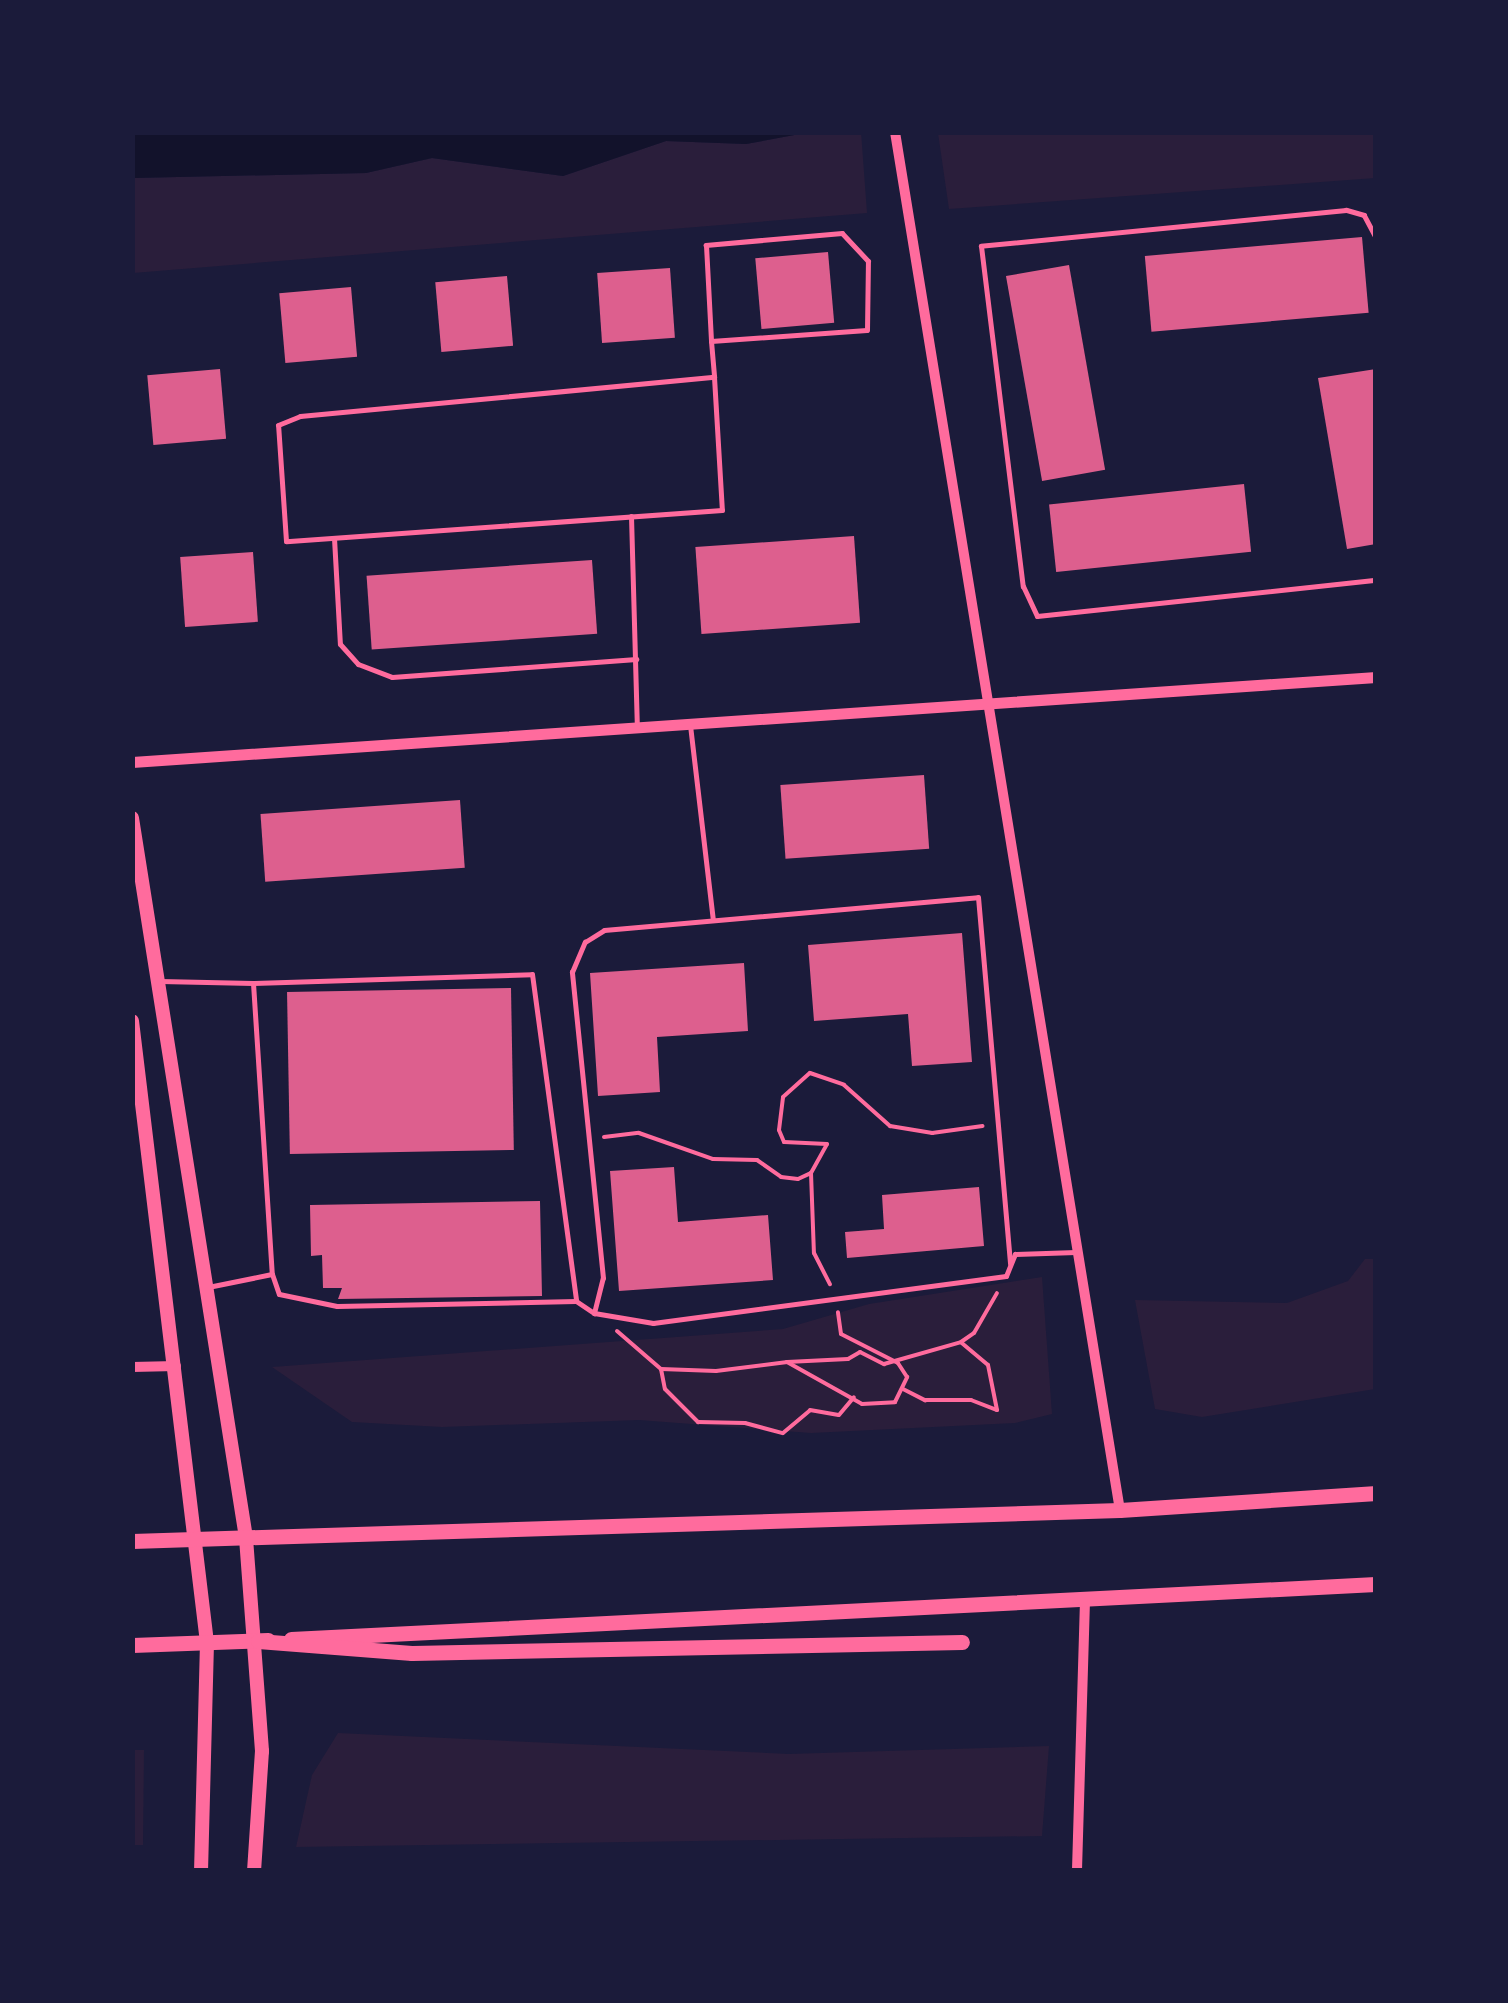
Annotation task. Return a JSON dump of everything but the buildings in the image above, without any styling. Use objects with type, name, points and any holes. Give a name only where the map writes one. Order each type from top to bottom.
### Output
[{"type":"main road","points":[[132,818],[208,1287],[258,1641],[262,1752],[254,1870]]},
{"type":"main road","points":[[132,1021],[178,1366],[207,1643],[200,1870]]},
{"type":"main road","points":[[132,1541],[1120,1510],[1376,1493]]},
{"type":"main road","points":[[132,1645],[1085,1603],[1376,1584]]},
{"type":"main road","points":[[258,1641],[412,1653],[962,1642]]},
{"type":"street","points":[[894,132],[992,703],[1076,1252],[1120,1510]]},
{"type":"street","points":[[132,762],[1376,678]]},
{"type":"street","points":[[132,1367],[178,1366]]},
{"type":"street","points":[[1077,1870],[1085,1603]]},
{"type":"lane","points":[[1376,238],[1364,215],[1346,210],[980,246],[1023,586],[1037,616],[1376,580]]},
{"type":"lane","points":[[711,341],[866,330],[868,261],[842,233],[706,245],[711,341],[714,377],[722,510],[286,541],[278,425],[300,416],[714,377]]},
{"type":"lane","points":[[631,516],[637,728]]},
{"type":"lane","points":[[334,538],[340,644],[358,664],[392,678],[636,660]]},
{"type":"lane","points":[[690,724],[712,920]]},
{"type":"lane","points":[[590,1311],[604,1278],[572,972],[585,942],[604,930],[978,897],[1010,1264]]},
{"type":"lane","points":[[157,980],[253,983],[532,974],[576,1302]]},
{"type":"lane","points":[[253,983],[272,1274],[279,1294],[337,1306],[576,1302],[590,1311],[653,1324],[1006,1276],[1015,1254],[1076,1252]]},
{"type":"lane","points":[[208,1287],[272,1274]]},
{"type":"path","points":[[787,1362],[854,1397],[882,1404],[895,1402],[907,1377],[894,1360],[841,1334],[836,1299],[814,1253],[810,1173],[827,1144],[784,1142],[779,1130],[784,1097],[810,1073],[844,1086],[890,1126],[932,1133],[998,1124]]},
{"type":"path","points":[[589,1138],[639,1133],[714,1159],[757,1160],[780,1177],[810,1173]]},
{"type":"path","points":[[590,1311],[661,1368],[716,1371],[860,1352],[884,1364],[961,1342],[974,1333],[1006,1276]]},
{"type":"path","points":[[903,1390],[925,1400],[971,1400],[997,1410],[988,1365],[961,1342]]},
{"type":"path","points":[[661,1368],[665,1390],[698,1422],[745,1423],[784,1433],[810,1410],[840,1415],[854,1397]]},
{"type":"shaded area","points":[[861,132],[867,213],[133,273],[133,178],[366,173],[432,158],[563,176],[666,141],[746,144],[805,133]]},
{"type":"shaded area","points":[[132,133],[805,133],[746,144],[666,141],[563,176],[432,158],[366,173],[133,178]]},
{"type":"shaded area","points":[[938,133],[1375,133],[1375,178],[949,209]]},
{"type":"shaded area","points":[[1365,1259],[1375,1259],[1375,1389],[1202,1417],[1155,1409],[1135,1300],[1287,1303],[1348,1281]]},
{"type":"shaded area","points":[[1042,1277],[1052,1414],[1015,1423],[811,1433],[639,1420],[442,1427],[352,1422],[272,1367],[783,1329],[869,1304]]},
{"type":"shaded area","points":[[338,1733],[789,1754],[1049,1746],[1042,1836],[296,1847],[312,1775]]},
{"type":"shaded area","points":[[132,1750],[144,1750],[143,1845],[133,1845]]}]
